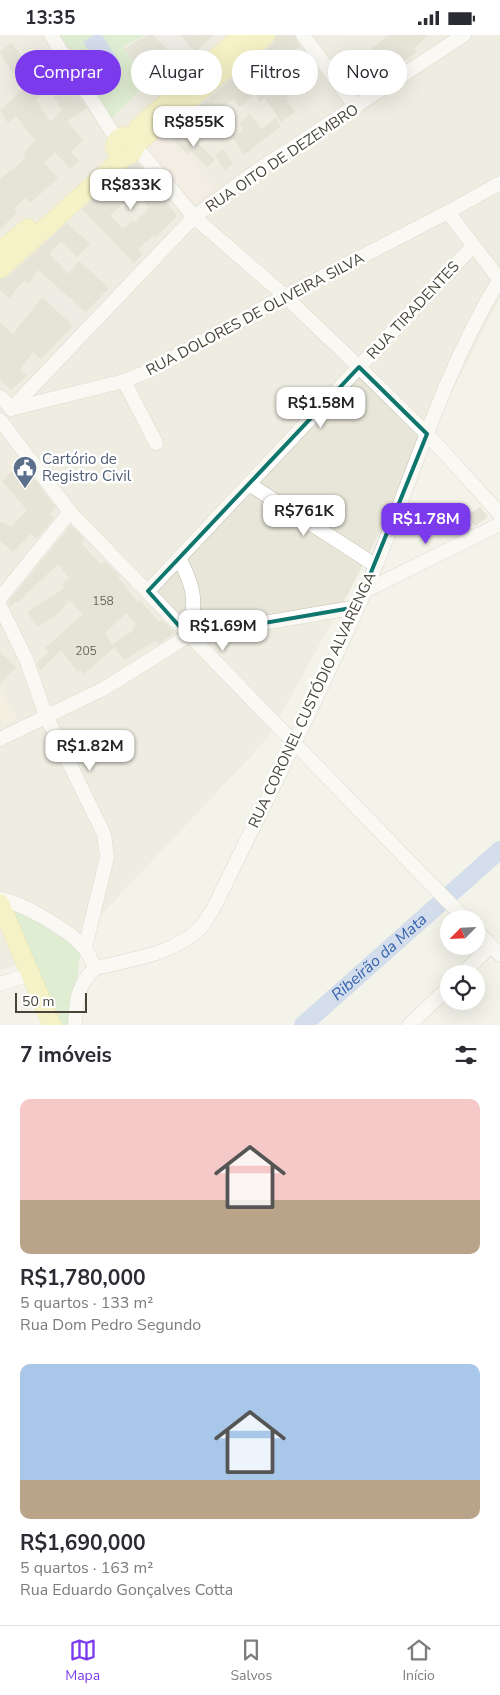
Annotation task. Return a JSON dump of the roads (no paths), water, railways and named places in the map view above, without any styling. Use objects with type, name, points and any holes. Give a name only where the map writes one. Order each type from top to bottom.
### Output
[{"type":"main road","points":[[0,269],[125,146],[242,35]]},
{"type":"main road","points":[[0,251],[125,146],[266,35]]},
{"type":"main road","points":[[0,903],[52,1025]]},
{"type":"street","points":[[51,35],[125,146],[143,155],[194,217],[285,296],[359,367],[427,434],[500,514]]},
{"type":"street","points":[[303,35],[356,107]]},
{"type":"street","name":"RUA OITO DE DEZEMBRO","points":[[12,408],[194,217],[248,176],[464,35]]},
{"type":"street","name":"RUA DOLORES DE OLIVEIRA SILVA","points":[[0,418],[12,408],[124,381],[149,371],[285,296],[500,183]]},
{"type":"street","points":[[448,212],[472,247],[500,280]]},
{"type":"street","name":"RUA TIRADENTES","points":[[148,591],[472,247]]},
{"type":"street","name":"RUA CORONEL CUSTÓDIO ALVARENGA","points":[[95,969],[164,951],[188,937],[200,927],[213,909],[365,591],[427,434],[480,313],[500,280]]},
{"type":"street","points":[[124,381],[156,443]]},
{"type":"street","points":[[0,397],[12,408]]},
{"type":"street","points":[[0,418],[70,512],[148,591],[188,636],[457,910]]},
{"type":"street","points":[[249,484],[375,565]]},
{"type":"street","points":[[0,598],[70,512]]},
{"type":"street","points":[[365,591],[500,524]]},
{"type":"street","points":[[180,558],[190,579],[194,597],[194,613],[188,636]]},
{"type":"street","points":[[0,606],[26,659],[46,716],[92,808],[106,845],[107,857],[85,948]]},
{"type":"street","points":[[0,739],[105,688],[188,636],[357,607]]},
{"type":"street","points":[[0,899],[35,914],[72,935],[85,948],[95,969],[87,976],[78,993],[75,1025]]},
{"type":"street","points":[[474,965],[495,950],[485,940]]},
{"type":"street","points":[[0,984],[30,974]]},
{"type":"street","points":[[409,1025],[440,996]]},
{"type":"water","points":[[94,35],[102,35],[112,50],[88,50],[83,42]]},
{"type":"waterway","name":"Ribeirão da Mata","points":[[303,1025],[500,850]]},
{"type":"place","name":"Cartório de Registro Civil","points":[[25,489]]}]
